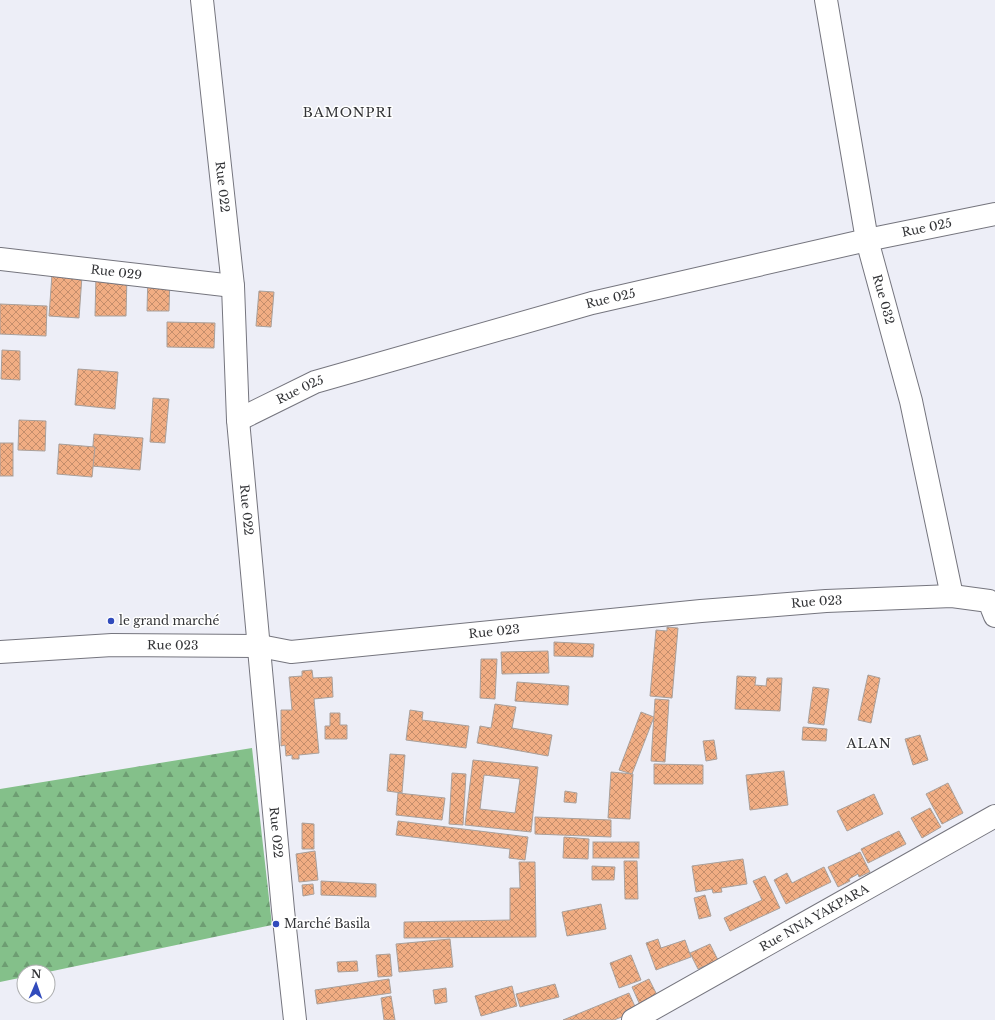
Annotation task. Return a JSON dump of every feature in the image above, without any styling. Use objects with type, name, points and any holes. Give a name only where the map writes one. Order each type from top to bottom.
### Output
[{"type":"street","name":"Rue 022","points":[[202,0],[233,286],[238,420],[260,646],[283,910],[295,1020]]},
{"type":"street","name":"Rue 032","points":[[826,0],[867,240],[911,401],[952,596]]},
{"type":"street","name":"Rue 025","points":[[238,420],[315,382],[576,307],[867,240],[995,214]]},
{"type":"street","name":"Rue 029","points":[[0,259],[233,286]]},
{"type":"street","name":"Rue 023","points":[[0,652],[112,645],[260,646],[291,652],[701,611],[826,601],[952,596],[992,608]]},
{"type":"street","name":"Rue NNA YAKPARA","points":[[634,1020],[995,816]]},
{"type":"green space","points":[[252,748],[272,925],[56,970],[56,964],[16,964],[16,979],[0,982],[0,789]]},
{"type":"building","points":[[52,274],[82,276],[79,318],[49,316]]},
{"type":"building","points":[[148,274],[170,275],[169,311],[147,311]]},
{"type":"building","points":[[96,275],[127,275],[126,316],[95,316]]},
{"type":"building","points":[[259,291],[274,292],[271,327],[256,326]]},
{"type":"building","points":[[0,304],[47,306],[46,336],[0,334]]},
{"type":"building","points":[[167,322],[215,323],[214,348],[167,347]]},
{"type":"building","points":[[2,350],[20,351],[20,380],[1,379]]},
{"type":"building","points":[[78,369],[118,372],[115,409],[75,405]]},
{"type":"building","points":[[153,398],[169,399],[165,443],[150,442]]},
{"type":"building","points":[[19,420],[46,421],[45,451],[18,450]]},
{"type":"building","points":[[94,434],[143,438],[140,470],[91,466]]},
{"type":"building","points":[[0,443],[13,443],[13,476],[0,476]]},
{"type":"building","points":[[59,444],[95,447],[92,477],[57,474]]},
{"type":"building","points":[[667,627],[678,628],[672,698],[650,696],[656,630],[667,631]]},
{"type":"building","points":[[554,642],[594,644],[593,657],[554,656]]},
{"type":"building","points":[[548,651],[549,673],[502,674],[501,652]]},
{"type":"building","points":[[481,659],[497,659],[495,699],[480,698]]},
{"type":"building","points":[[312,670],[313,678],[332,677],[333,697],[314,699],[319,753],[299,755],[299,759],[292,759],[292,755],[286,756],[285,745],[281,746],[281,710],[292,710],[289,677],[302,676],[302,671]]},
{"type":"building","points":[[868,675],[880,678],[871,723],[858,720]]},
{"type":"building","points":[[737,676],[756,677],[755,685],[766,686],[767,678],[782,678],[780,711],[735,709]]},
{"type":"building","points":[[517,682],[569,686],[568,705],[515,701]]},
{"type":"building","points":[[813,687],[829,689],[824,725],[808,723]]},
{"type":"building","points":[[655,699],[669,700],[665,762],[651,761]]},
{"type":"building","points":[[495,704],[516,707],[512,728],[552,735],[548,756],[477,743],[480,726],[491,728]]},
{"type":"building","points":[[410,710],[423,712],[422,720],[469,726],[466,748],[406,740]]},
{"type":"building","points":[[641,712],[654,717],[632,774],[619,770]]},
{"type":"building","points":[[330,713],[340,713],[340,725],[347,725],[347,739],[325,739],[325,726],[330,726]]},
{"type":"building","points":[[803,727],[827,729],[826,741],[802,740]]},
{"type":"building","points":[[920,735],[928,760],[913,765],[905,739]]},
{"type":"building","points":[[714,740],[717,759],[706,761],[703,741]]},
{"type":"building","points":[[390,754],[405,755],[402,793],[387,791]]},
{"type":"building","points":[[473,760],[538,767],[531,832],[465,825]],"holes":[[[484,775],[520,779],[515,813],[480,809]]]},
{"type":"building","points":[[654,764],[703,765],[703,784],[654,784]]},
{"type":"building","points":[[784,771],[788,805],[750,810],[746,775]]},
{"type":"building","points":[[611,772],[633,774],[630,819],[608,818]]},
{"type":"building","points":[[452,773],[466,774],[463,825],[449,824]]},
{"type":"building","points":[[948,783],[963,813],[942,824],[926,794]]},
{"type":"building","points":[[565,791],[577,793],[576,803],[564,802]]},
{"type":"building","points":[[398,793],[445,798],[442,820],[396,815]]},
{"type":"building","points":[[874,794],[883,814],[847,831],[837,811]]},
{"type":"building","points":[[930,808],[941,827],[922,838],[911,818]]},
{"type":"building","points":[[535,817],[611,820],[611,837],[535,834]]},
{"type":"building","points":[[398,821],[528,837],[525,860],[509,858],[510,849],[396,835]]},
{"type":"building","points":[[302,823],[314,824],[314,849],[302,849]]},
{"type":"building","points":[[899,831],[906,844],[868,863],[861,849]]},
{"type":"building","points":[[564,837],[589,839],[588,859],[563,858]]},
{"type":"building","points":[[593,842],[639,842],[639,858],[593,858]]},
{"type":"building","points":[[315,851],[318,880],[299,882],[296,854]]},
{"type":"building","points":[[860,852],[870,872],[859,877],[858,874],[849,879],[850,881],[838,887],[828,867]]},
{"type":"building","points":[[743,859],[747,884],[721,888],[722,892],[713,893],[712,889],[696,892],[692,866]]},
{"type":"building","points":[[624,861],[637,861],[638,899],[625,899]]},
{"type":"building","points":[[519,862],[535,862],[536,937],[404,938],[404,922],[510,920],[510,888],[520,888]]},
{"type":"building","points":[[592,866],[615,867],[614,880],[592,880]]},
{"type":"building","points":[[824,867],[831,882],[786,904],[774,880],[787,873],[792,883]]},
{"type":"building","points":[[765,876],[780,908],[730,931],[724,918],[762,900],[753,881]]},
{"type":"building","points":[[321,881],[376,884],[376,897],[321,895]]},
{"type":"building","points":[[313,884],[314,894],[303,896],[302,885]]},
{"type":"building","points":[[705,895],[711,916],[699,919],[694,898]]},
{"type":"building","points":[[601,904],[606,929],[567,936],[562,912]]},
{"type":"building","points":[[450,939],[453,967],[399,972],[396,944]]},
{"type":"building","points":[[658,939],[661,948],[685,940],[691,957],[656,970],[646,943]]},
{"type":"building","points":[[710,944],[718,960],[698,969],[690,953]]},
{"type":"building","points":[[390,954],[392,976],[378,977],[376,955]]},
{"type":"building","points":[[631,955],[641,980],[619,988],[610,963]]},
{"type":"building","points":[[357,961],[358,971],[338,972],[337,962]]},
{"type":"building","points":[[389,979],[391,993],[317,1004],[315,990]]},
{"type":"building","points":[[649,979],[658,997],[640,1005],[632,987]]},
{"type":"building","points":[[555,984],[559,997],[520,1007],[516,994]]},
{"type":"building","points":[[512,986],[517,1006],[481,1016],[475,996]]},
{"type":"building","points":[[446,988],[447,1002],[435,1004],[433,990]]},
{"type":"building","points":[[629,993],[637,1011],[614,1020],[563,1020]]},
{"type":"building","points":[[391,996],[395,1020],[384,1020],[381,998]]},
{"type":"place","name":"le grand marché","points":[[111,621]]},
{"type":"place","name":"Marché Basila","points":[[276,924]]},
{"type":"district","name":"BAMONPRI","points":[[348,112]]},
{"type":"district","name":"ALAN","points":[[869,743]]}]
